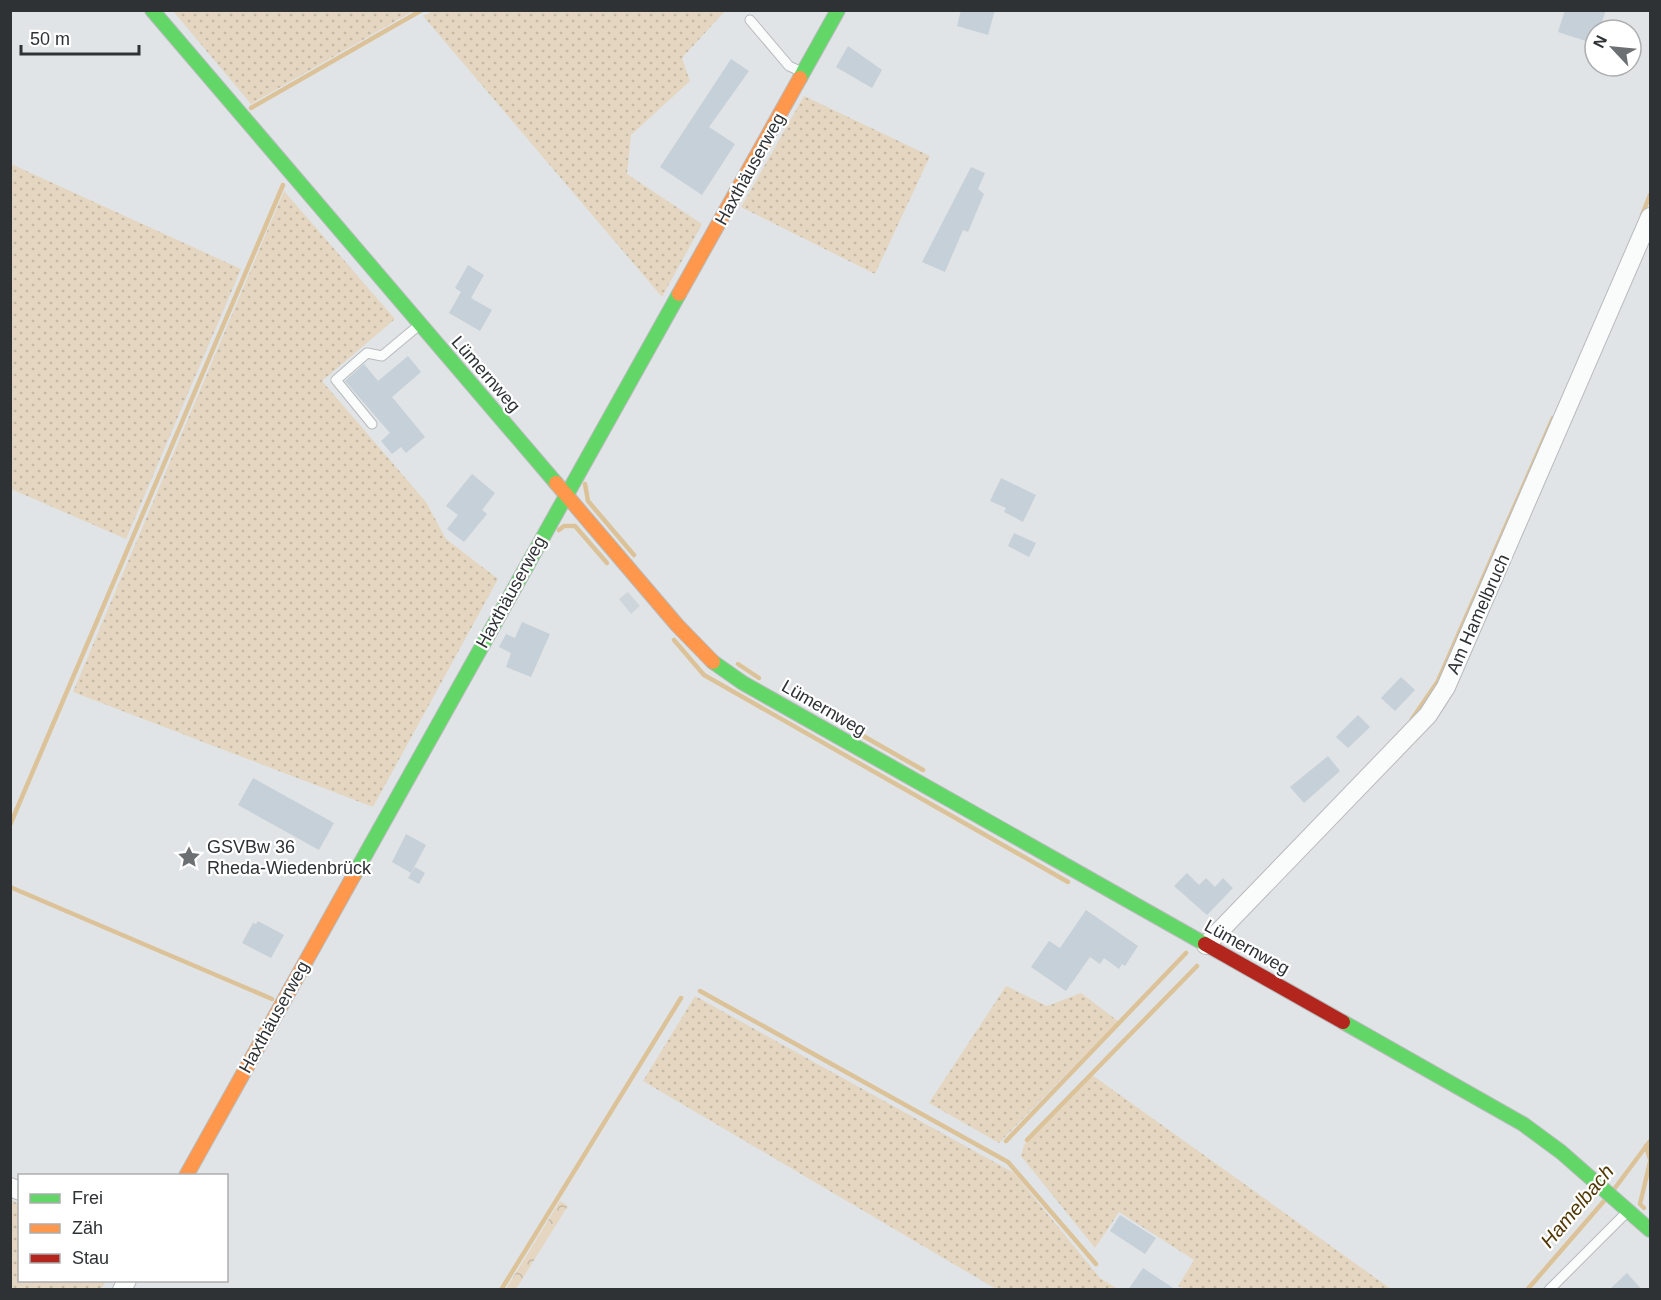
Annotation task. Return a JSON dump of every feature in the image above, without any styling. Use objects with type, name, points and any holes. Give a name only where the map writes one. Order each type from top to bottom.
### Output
[{"type":"street","name":"Lümernweg","points":[[152,10],[677,625],[713,662],[743,683],[1523,1124],[1629,1210],[1650,1230]]},
{"type":"street","name":"Haxthäuserweg","points":[[187,1174],[838,10]]},
{"type":"street","name":"Am Hamelbruch","points":[[1206,945],[1428,715],[1446,687],[1650,217]]},
{"type":"lane","points":[[750,20],[789,66],[804,73]]},
{"type":"lane","points":[[372,424],[336,380],[367,353],[382,356],[420,325]]},
{"type":"lane","points":[[1549,1290],[1629,1210]]},
{"type":"shaded area","points":[[628,592],[640,606],[631,614],[619,599]]},
{"type":"green space","points":[[173,11],[413,11],[251,104]]},
{"type":"green space","points":[[433,11],[725,11],[682,58],[690,81],[631,135],[627,174],[702,224],[662,297],[423,16]]},
{"type":"green space","points":[[804,96],[930,156],[875,274],[741,207]]},
{"type":"green space","points":[[11,164],[241,269],[126,539],[11,489]]},
{"type":"green space","points":[[284,191],[395,319],[322,381],[426,502],[446,539],[498,579],[373,807],[73,692]]},
{"type":"green space","points":[[1006,986],[1047,1006],[1081,993],[1118,1021],[999,1143],[929,1103]]},
{"type":"green space","points":[[695,996],[1014,1173],[1100,1278],[1118,1289],[996,1289],[643,1081]]},
{"type":"green space","points":[[1092,1075],[1391,1289],[1185,1289],[1178,1286],[1194,1260],[1119,1212],[1095,1248],[1021,1156],[1024,1145]]},
{"type":"green space","points":[[11,1200],[18,1204],[18,1282],[105,1282],[101,1289],[11,1289]]},
{"type":"green space","points":[[560,1201],[568,1206],[516,1289],[506,1289]]},
{"type":"building","points":[[961,10],[995,10],[988,35],[957,26]]},
{"type":"building","points":[[1565,10],[1606,10],[1603,18],[1583,18],[1583,40],[1558,32]]},
{"type":"building","points":[[848,46],[882,70],[872,88],[836,67]]},
{"type":"building","points":[[731,59],[749,71],[709,127],[735,144],[702,195],[660,167]]},
{"type":"building","points":[[971,167],[985,173],[978,189],[984,194],[968,232],[963,230],[945,272],[922,262]]},
{"type":"building","points":[[468,265],[484,275],[471,298],[492,310],[480,331],[449,313],[461,292],[455,288]]},
{"type":"building","points":[[408,356],[421,372],[392,397],[425,437],[406,453],[401,447],[392,454],[381,441],[390,433],[345,381],[364,364],[378,381]]},
{"type":"building","points":[[472,474],[495,493],[482,510],[487,514],[464,542],[447,529],[458,515],[446,506]]},
{"type":"building","points":[[1001,478],[1036,495],[1023,522],[1004,512],[1006,508],[990,501]]},
{"type":"building","points":[[1014,533],[1036,543],[1029,557],[1008,546]]},
{"type":"building","points":[[522,622],[550,634],[531,677],[506,667],[511,653],[499,647],[506,634],[515,638]]},
{"type":"building","points":[[1401,677],[1415,690],[1395,711],[1381,698]]},
{"type":"building","points":[[1358,715],[1370,727],[1348,748],[1336,737]]},
{"type":"building","points":[[1328,756],[1340,771],[1304,803],[1290,787]]},
{"type":"building","points":[[253,778],[334,823],[319,850],[238,805]]},
{"type":"building","points":[[406,834],[426,845],[411,873],[392,862]]},
{"type":"building","points":[[415,867],[425,873],[419,884],[408,878]]},
{"type":"building","points":[[1187,873],[1199,885],[1206,878],[1215,887],[1223,878],[1233,888],[1207,915],[1174,886]]},
{"type":"building","points":[[1086,910],[1138,946],[1125,966],[1122,964],[1119,969],[1104,958],[1100,964],[1090,957],[1066,991],[1031,967],[1049,941],[1060,948]]},
{"type":"building","points":[[258,921],[284,935],[271,958],[242,943],[253,923],[256,924]]},
{"type":"building","points":[[1120,1215],[1156,1238],[1145,1254],[1110,1231]]},
{"type":"building","points":[[1143,1268],[1176,1290],[1128,1290]]},
{"type":"building","points":[[1627,1273],[1642,1290],[1609,1290]]},
{"type":"waterway","points":[[251,108],[422,10]]},
{"type":"waterway","points":[[10,825],[283,185]]},
{"type":"waterway","points":[[1642,215],[1650,195]]},
{"type":"waterway","points":[[1412,719],[1438,681],[1553,418]]},
{"type":"waterway","points":[[585,484],[588,501],[634,555]]},
{"type":"waterway","points":[[559,530],[564,526],[575,526],[607,563]]},
{"type":"waterway","points":[[674,640],[704,675],[1068,882]]},
{"type":"waterway","points":[[738,664],[759,678]]},
{"type":"waterway","points":[[858,733],[923,770]]},
{"type":"waterway","points":[[10,887],[272,999]]},
{"type":"waterway","points":[[1006,1141],[1186,953]]},
{"type":"waterway","points":[[1027,1140],[1197,966]]},
{"type":"waterway","points":[[700,991],[1008,1162],[1096,1264]]},
{"type":"waterway","points":[[501,1290],[681,998]]},
{"type":"waterway","name":"Hamelbach","points":[[1615,1188],[1650,1141]]},
{"type":"waterway","points":[[1646,1146],[1650,1159]]},
{"type":"waterway","points":[[1644,1208],[1640,1204],[1650,1162]]},
{"type":"waterway","name":"Hamelbach","points":[[1527,1290],[1604,1201]]},
{"type":"traffic: fast","points":[[152,10],[556,483]]},
{"type":"traffic: fast","points":[[800,78],[838,10]]},
{"type":"traffic: fast","points":[[354,875],[679,294]]},
{"type":"traffic: fast","points":[[713,662],[743,683],[1205,944]]},
{"type":"traffic: fast","points":[[1343,1022],[1523,1124],[1561,1152],[1650,1230]]},
{"type":"traffic: slow","points":[[679,294],[800,78]]},
{"type":"traffic: slow","points":[[556,483],[677,625],[713,662]]},
{"type":"traffic: slow","points":[[187,1174],[354,875]]},
{"type":"traffic: jam","points":[[1205,944],[1343,1022]]},
{"type":"place","name":"GSVBw 36 Rheda-Wiedenbrück","points":[[189,857]]}]
